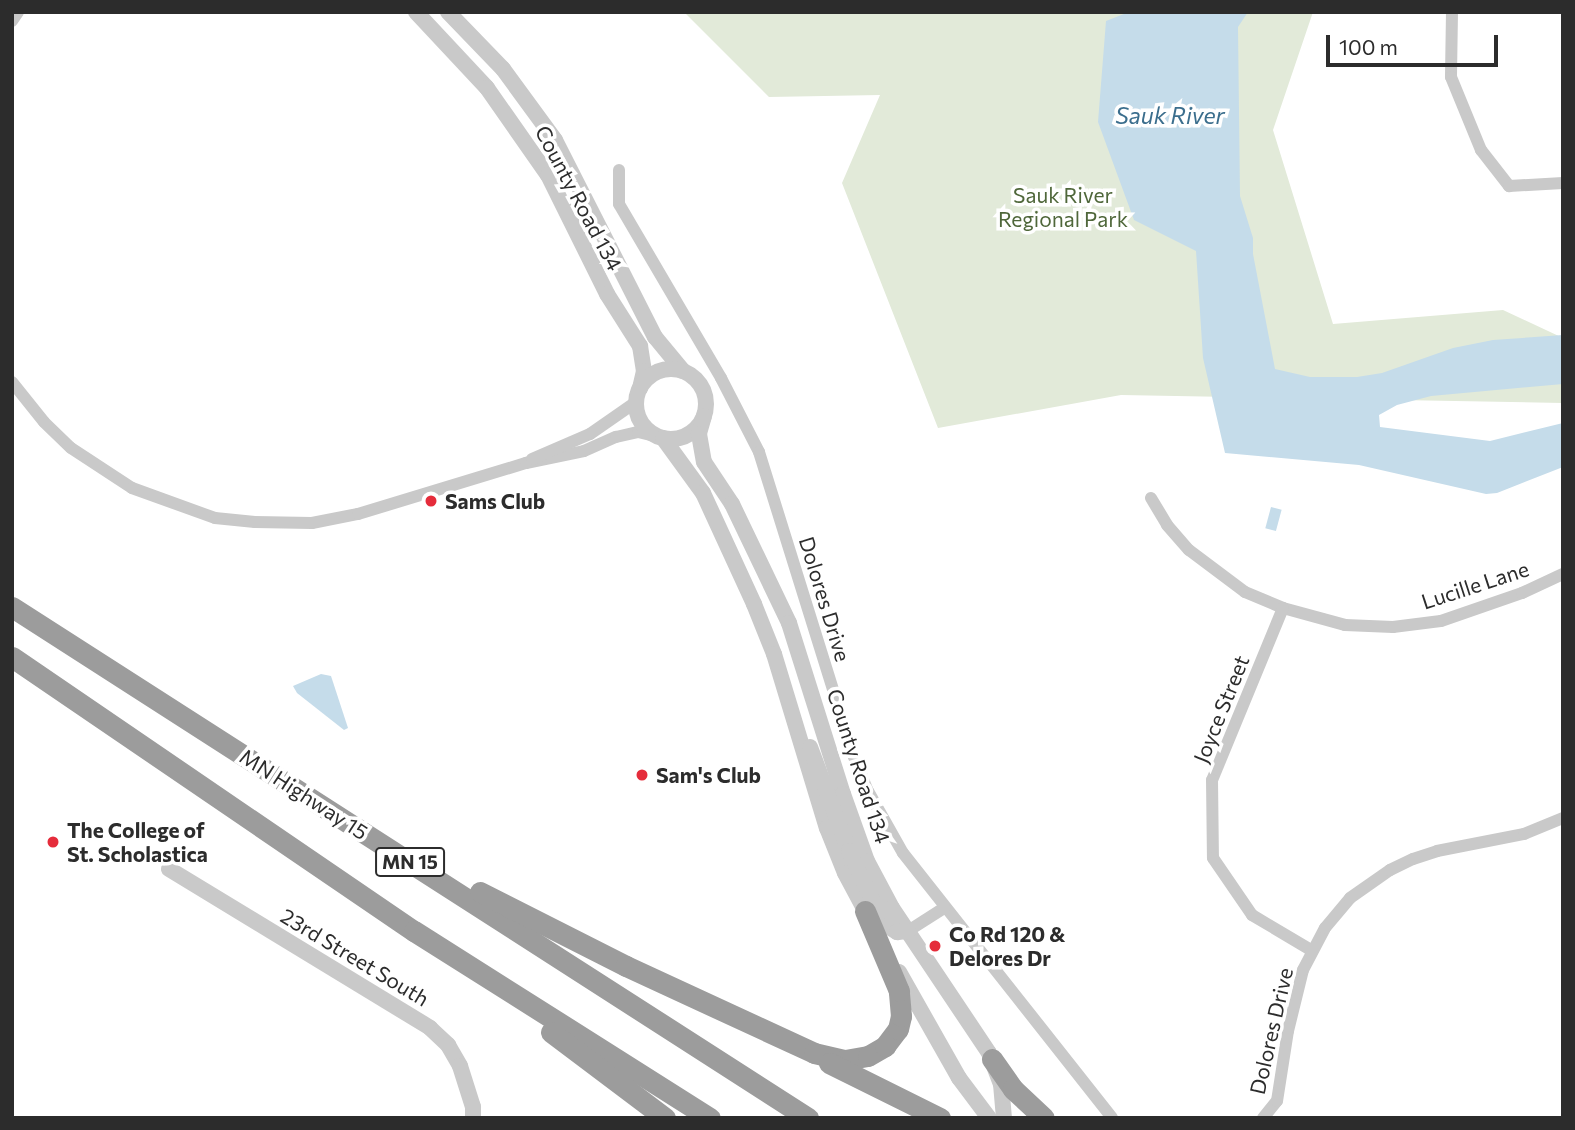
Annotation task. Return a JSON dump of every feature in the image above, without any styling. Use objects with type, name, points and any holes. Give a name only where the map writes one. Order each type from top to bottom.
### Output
[{"type":"highway","name":"MN Highway 15","points":[[12,607],[808,1118]]},
{"type":"highway","name":"MN 15","points":[[12,657],[414,931],[709,1118]]},
{"type":"highway","points":[[351,824],[557,932],[831,1059],[858,1059],[885,1046],[898,1028],[901,1005],[899,991],[865,911]]},
{"type":"highway","points":[[414,931],[665,1118]]},
{"type":"highway","points":[[763,1029],[940,1118]]},
{"type":"highway","points":[[992,1059],[1013,1089],[1044,1118]]},
{"type":"street","points":[[12,21],[18,12]]},
{"type":"street","name":"County Road 134","points":[[416,12],[487,88],[548,175],[607,294],[640,346],[644,371],[638,395]]},
{"type":"street","name":"County Road 134","points":[[448,12],[503,69],[555,140],[655,337],[682,371]]},
{"type":"street","points":[[1452,12],[1451,77],[1481,150],[1509,186],[1563,183]]},
{"type":"street","name":"Dolores Drive","points":[[619,170],[618,204],[721,378],[759,452],[854,757],[868,791],[903,853],[944,908],[1112,1118]]},
{"type":"street","points":[[12,382],[44,422],[100,469],[132,488],[215,518],[312,523],[358,514],[526,463],[574,454],[616,437],[638,432],[673,439],[692,432],[704,416],[705,394],[700,384],[682,371],[673,369],[653,374],[638,395],[590,434],[552,448],[526,463]]},
{"type":"street","points":[[638,395],[641,422],[659,437],[703,493],[754,604],[785,691],[827,828],[865,911],[959,1078],[989,1118]]},
{"type":"street","name":"County Road 134","points":[[704,416],[699,434],[704,462],[733,503],[785,612],[855,829],[880,887],[977,1030],[992,1059],[1001,1084],[1004,1118]]},
{"type":"street","name":"Lucille Lane","points":[[1151,498],[1167,526],[1212,571],[1245,592],[1283,608],[1345,625],[1405,626],[1441,621],[1522,593],[1563,574]]},
{"type":"street","name":"Joyce Street","points":[[1283,608],[1212,780],[1213,858],[1252,915],[1311,950]]},
{"type":"street","points":[[785,691],[823,775],[863,884],[887,926],[897,932],[908,931],[944,908]]},
{"type":"street","name":"Dolores Drive","points":[[1263,1118],[1278,1101],[1295,996],[1311,950],[1350,898],[1390,870],[1437,851],[1524,834],[1563,818]]},
{"type":"street","name":"23rd Street South","points":[[169,869],[430,1028],[448,1045],[460,1066],[471,1096],[473,1118]]},
{"type":"green space","name":"Sauk River Regional Park","points":[[684,12],[1313,12],[1273,130],[1333,324],[1503,310],[1563,338],[1563,403],[1121,395],[938,428],[842,183],[880,95],[769,97]]},
{"type":"water","name":"Sauk River","points":[[1129,12],[1248,12],[1238,27],[1240,196],[1253,238],[1253,254],[1275,369],[1310,377],[1357,377],[1382,373],[1453,348],[1493,340],[1563,335],[1563,384],[1431,396],[1397,405],[1379,415],[1380,427],[1490,441],[1563,423],[1563,467],[1497,493],[1486,494],[1359,465],[1225,453],[1203,358],[1196,251],[1134,220],[1098,122],[1106,21]]},
{"type":"water","points":[[1271,507],[1282,510],[1276,531],[1265,528]]},
{"type":"water","points":[[321,674],[331,676],[348,728],[344,730],[297,693],[293,686]]},
{"type":"place","name":"Sams Club","points":[[431,501]]},
{"type":"place","name":"Sam's Club","points":[[642,775]]},
{"type":"place","name":"The College of St. Scholastica","points":[[53,842]]},
{"type":"place","name":"Co Rd 120 & Delores Dr","points":[[935,946]]}]
